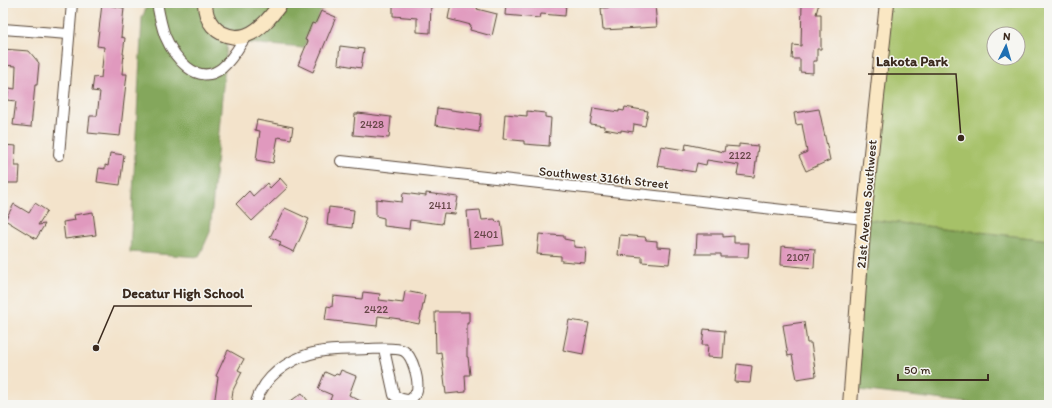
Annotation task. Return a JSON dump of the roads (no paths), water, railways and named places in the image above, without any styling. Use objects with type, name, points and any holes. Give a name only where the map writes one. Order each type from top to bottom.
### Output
[{"type":"main road","points":[[205,3],[208,19],[215,29],[225,35],[232,36],[246,36],[260,27],[281,3]]},
{"type":"main road","name":"21st Avenue Southwest","points":[[850,405],[864,219],[887,3]]},
{"type":"street","points":[[59,155],[68,34],[72,3]]},
{"type":"street","points":[[156,3],[161,25],[169,45],[182,62],[199,75],[209,75],[221,70],[229,62],[246,36]]},
{"type":"street","points":[[3,28],[68,34]]},
{"type":"street","name":"Southwest 316th Street","points":[[341,161],[864,219]]},
{"type":"street","points":[[255,405],[266,382],[277,371],[300,358],[317,352],[333,350],[384,349],[397,349],[404,351],[414,367],[417,377],[416,394],[410,400],[398,399],[394,395],[384,349]]},
{"type":"place","name":"Lakota Park","points":[[961,138]]},
{"type":"place","name":"Decatur High School","points":[[96,348]]}]
